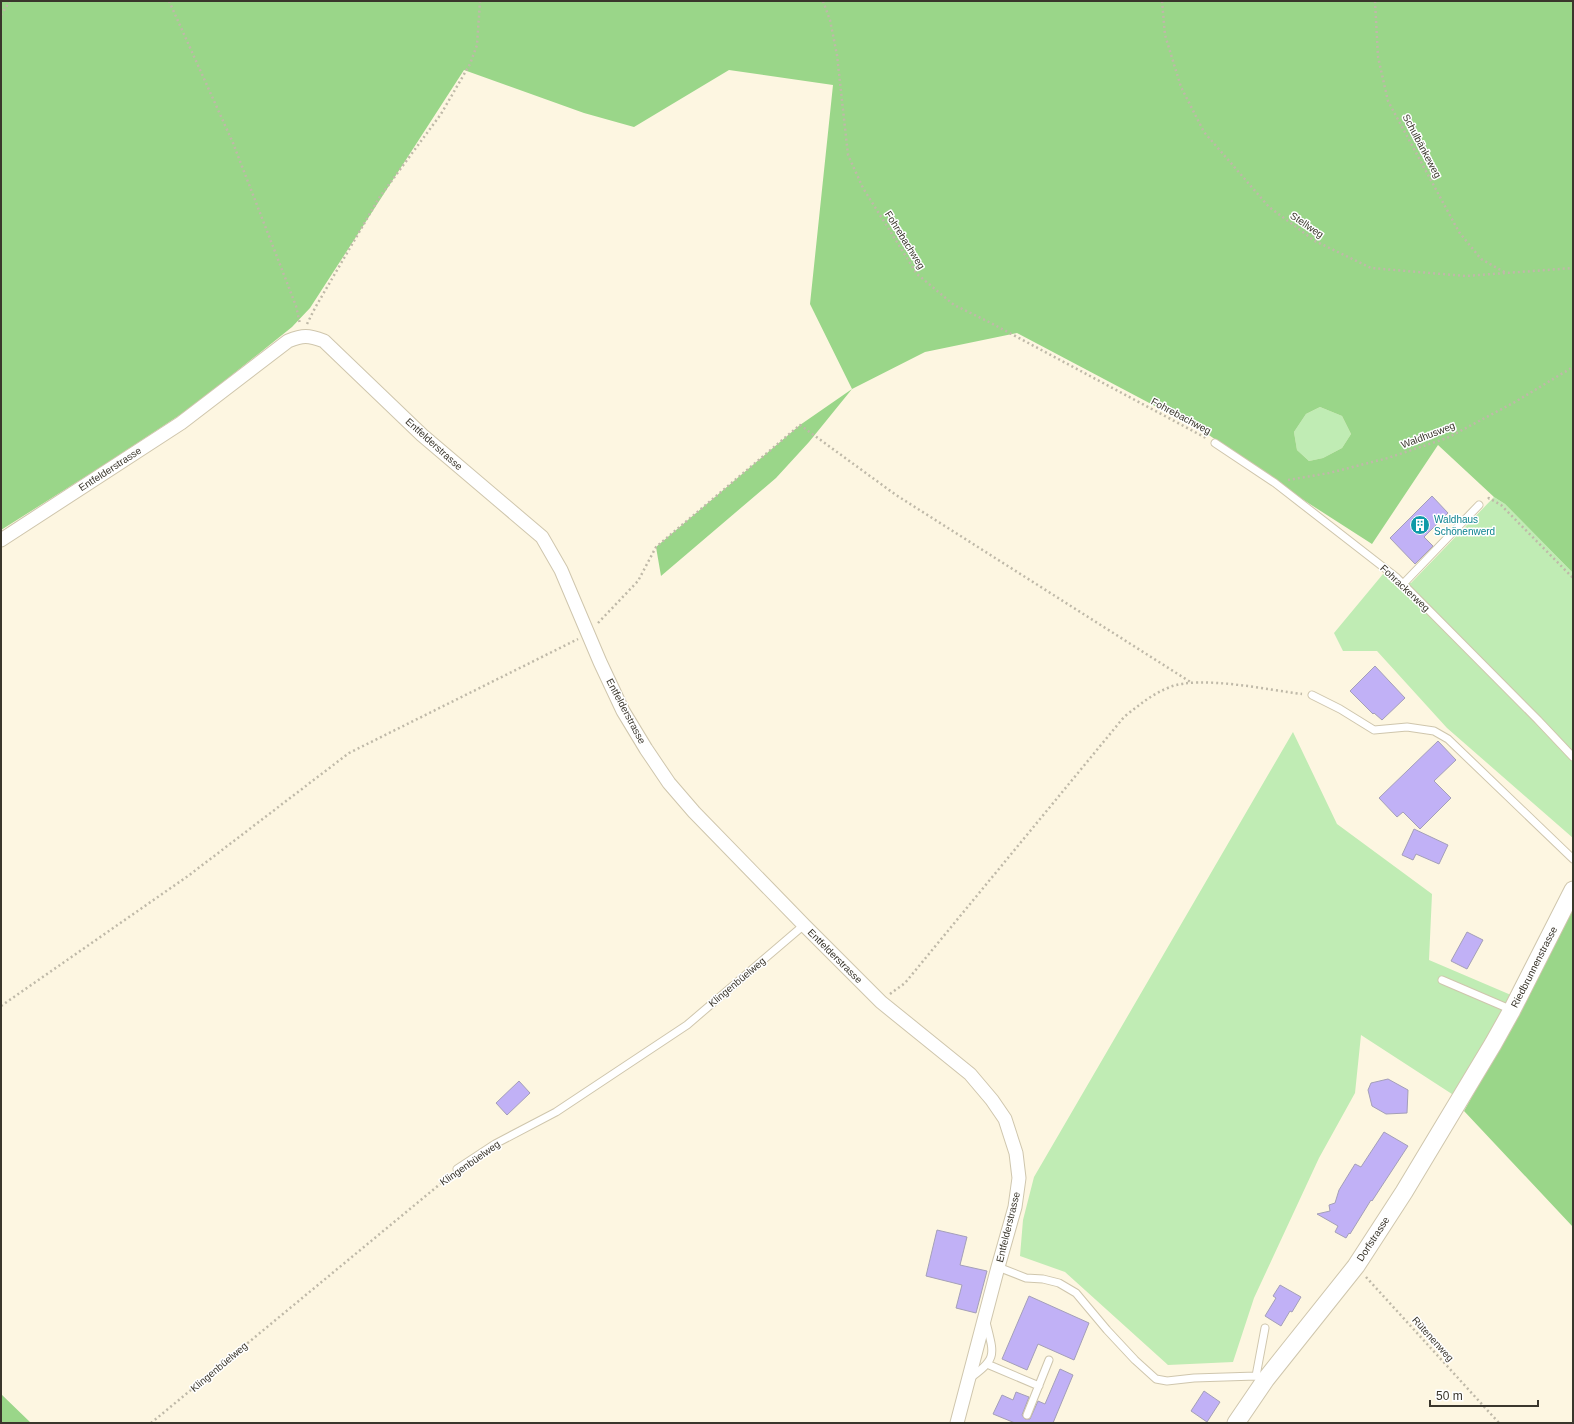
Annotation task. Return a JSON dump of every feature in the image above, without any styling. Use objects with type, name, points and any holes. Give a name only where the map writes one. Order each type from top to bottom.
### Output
[{"type":"street","name":"Entfelderstrasse","points":[[1,540],[181,423],[288,341],[302,336],[313,337],[324,341],[422,435],[542,537],[561,570],[623,711],[669,783],[694,812],[881,1002],[970,1074],[992,1100],[1005,1119],[1016,1153],[1020,1178],[1015,1207],[958,1423]]},
{"type":"street","name":"Riedbrunnenstrasse","points":[[1494,1044],[1573,890]]},
{"type":"street","name":"Dorfstrasse","points":[[1236,1423],[1261,1377],[1356,1266],[1404,1192],[1494,1044]]},
{"type":"lane","name":"Fohrackerweg","points":[[1215,443],[1275,483],[1382,565],[1403,584],[1532,714],[1573,758]]},
{"type":"lane","points":[[1403,584],[1479,505]]},
{"type":"lane","points":[[1312,695],[1340,709],[1374,730],[1407,727],[1434,731],[1448,739],[1573,860]]},
{"type":"lane","name":"Klingenbüelweg","points":[[457,1169],[495,1144],[556,1112],[687,1025],[804,925]]},
{"type":"lane","points":[[1442,980],[1512,1010]]},
{"type":"lane","points":[[998,1267],[1026,1278],[1042,1278],[1059,1283],[1076,1293],[1130,1355],[1156,1379],[1167,1381],[1194,1378],[1261,1377],[1265,1328]]},
{"type":"lane","points":[[969,1379],[985,1367],[990,1359],[993,1349],[985,1318]]},
{"type":"lane","points":[[1026,1415],[1049,1360]]},
{"type":"lane","points":[[987,1364],[1039,1386]]},
{"type":"path","points":[[1,15],[10,1]]},
{"type":"path","points":[[169,1],[233,144],[296,306],[302,336]]},
{"type":"path","points":[[302,336],[315,308],[379,198],[441,114],[470,64],[477,45],[480,1]]},
{"type":"path","name":"Fohrebachweg","points":[[823,1],[830,20],[837,55],[848,154],[864,188],[917,274],[954,306],[989,322],[1215,443]]},
{"type":"path","name":"Stellweg","points":[[1162,1],[1165,35],[1182,87],[1204,132],[1269,207],[1315,241],[1371,268],[1466,276],[1573,268]]},
{"type":"path","name":"Schulbänkeweg","points":[[1375,1],[1378,57],[1388,101],[1459,232],[1481,259],[1506,273]]},
{"type":"path","name":"Waldhusweg","points":[[1275,483],[1329,473],[1388,458],[1447,438],[1515,402],[1573,366]]},
{"type":"path","points":[[610,610],[638,582],[656,547],[800,425],[896,495],[1192,683]]},
{"type":"path","points":[[1479,505],[1489,498],[1501,505],[1573,578]]},
{"type":"path","points":[[1,1006],[188,876],[350,753],[588,634]]},
{"type":"path","points":[[905,983],[1124,717],[1145,699],[1171,686],[1210,682],[1312,695]]},
{"type":"path","name":"Klingenbüelweg","points":[[151,1423],[457,1169]]},
{"type":"path","name":"Rütenenweg","points":[[1356,1266],[1499,1423]]},
{"type":"green space","points":[[1,1],[1573,1],[1573,573],[1505,504],[1494,497],[1438,445],[1372,544],[1288,490],[1206,433],[1017,333],[925,352],[852,389],[810,304],[833,85],[729,70],[634,127],[584,113],[464,70],[310,308],[292,327],[192,407],[1,530]],"holes":[[[1320,407],[1342,416],[1351,434],[1342,448],[1323,458],[1309,461],[1297,450],[1294,432],[1306,414]]]},
{"type":"green space","points":[[852,389],[809,442],[776,478],[661,576],[656,547],[800,425]]},
{"type":"green space","points":[[1320,407],[1342,416],[1351,434],[1342,448],[1323,458],[1309,461],[1297,450],[1294,432],[1306,414]]},
{"type":"green space","points":[[1494,497],[1505,504],[1573,573],[1573,838],[1447,728],[1377,651],[1343,651],[1334,633],[1383,574],[1411,583]]},
{"type":"green space","points":[[1293,732],[1337,824],[1432,894],[1429,960],[1511,995],[1455,1096],[1361,1035],[1355,1093],[1319,1158],[1254,1298],[1233,1362],[1168,1365],[1065,1272],[1020,1256],[1023,1220],[1034,1177]]},
{"type":"green space","points":[[1573,907],[1573,1227],[1464,1111],[1519,1012]]},
{"type":"green space","points":[[1,1394],[31,1423],[1,1423]]},
{"type":"building","name":"Waldhaus Schönenwerd","points":[[1432,496],[1448,513],[1424,537],[1433,546],[1415,564],[1390,538]]},
{"type":"building","points":[[1375,666],[1405,698],[1382,720],[1374,713],[1373,714],[1350,691]]},
{"type":"building","points":[[1438,741],[1456,760],[1434,781],[1451,798],[1420,829],[1403,812],[1397,817],[1379,798]]},
{"type":"building","points":[[1414,829],[1448,845],[1439,864],[1416,854],[1413,860],[1402,855]]},
{"type":"building","points":[[1467,932],[1483,940],[1467,969],[1451,961]]},
{"type":"building","points":[[1388,1079],[1408,1090],[1407,1113],[1386,1114],[1372,1106],[1368,1090],[1371,1083]]},
{"type":"building","points":[[519,1081],[530,1093],[507,1115],[496,1103]]},
{"type":"building","points":[[1384,1132],[1408,1146],[1346,1238],[1335,1232],[1338,1226],[1317,1214],[1330,1211],[1329,1205],[1335,1203],[1339,1190],[1355,1164],[1361,1167]]},
{"type":"building","points":[[937,1230],[967,1237],[960,1265],[987,1271],[976,1313],[956,1308],[962,1285],[926,1276]]},
{"type":"building","points":[[1280,1285],[1301,1297],[1281,1326],[1265,1316],[1276,1298],[1273,1296]]},
{"type":"building","points":[[1029,1296],[1089,1323],[1074,1360],[1038,1344],[1027,1370],[1002,1359]]},
{"type":"building","points":[[1060,1369],[1073,1375],[1053,1423],[1015,1423],[993,1414],[1002,1395],[1013,1400],[1016,1392],[1029,1397],[1022,1415],[1025,1419],[1030,1419],[1038,1401],[1045,1404]]},
{"type":"building","points":[[1204,1391],[1220,1402],[1207,1422],[1191,1411]]},
{"type":"place","name":"Waldhaus Schönenwerd","points":[[1420,525]]}]
